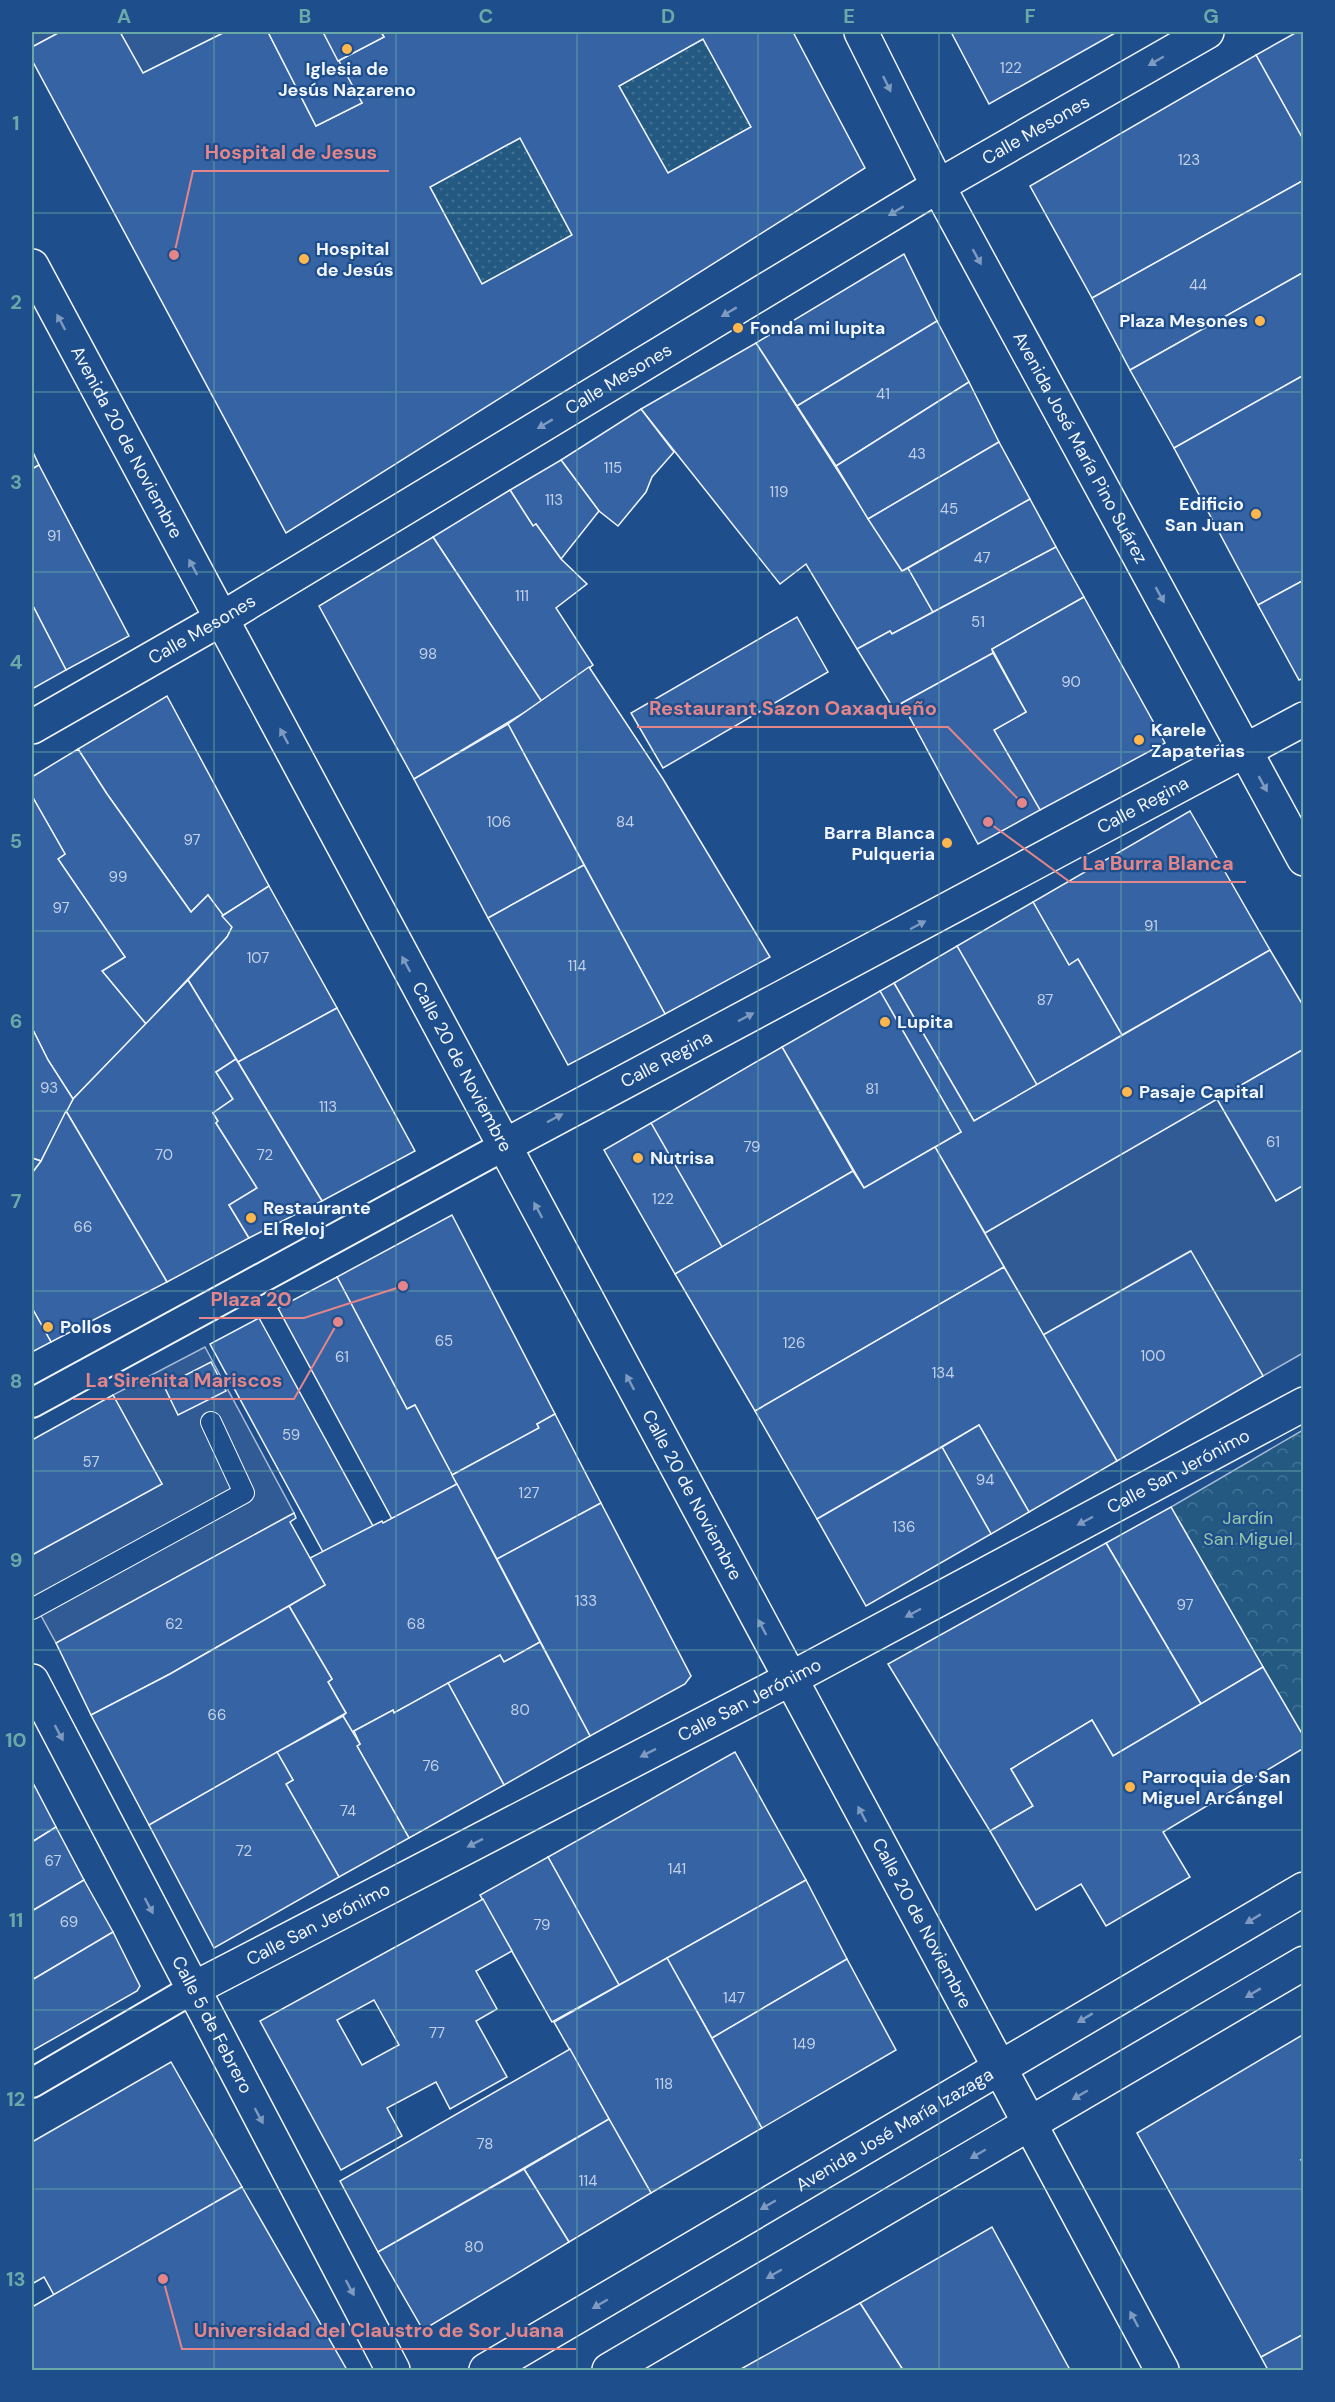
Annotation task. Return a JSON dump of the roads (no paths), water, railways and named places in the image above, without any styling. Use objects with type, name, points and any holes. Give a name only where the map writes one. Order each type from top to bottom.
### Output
[{"type":"main road","name":"Avenida José María Pino Suárez","points":[[861,32],[938,186],[1304,859]]},
{"type":"main road","name":"Calle Mesones","points":[[32,727],[221,619],[938,186],[1207,32]]},
{"type":"main road","name":"Avenida 20 de Noviembre","points":[[32,266],[221,619]]},
{"type":"main road","name":"Calle 20 de Noviembre","points":[[221,619],[1162,2370]]},
{"type":"main road","name":"Calle Regina","points":[[504,1146],[1304,719]]},
{"type":"main road","name":"Calle San Jerónimo","points":[[193,1989],[790,1679],[1304,1404]]},
{"type":"main road","name":"Calle 5 de Febrero","points":[[34,1692],[393,2370]]},
{"type":"main road","name":"Avenida José María Izazaga","points":[[486,2370],[1304,1889]]},
{"type":"main road","points":[[609,2370],[1304,1963]]},
{"type":"street","name":"Calle Regina","points":[[32,1403],[504,1146]]},
{"type":"street","points":[[32,2083],[193,1989]]},
{"type":"lane","points":[[32,1609],[244,1493],[211,1422]]},
{"type":"place","name":"Iglesia de Jesús Nazareno","points":[[347,49]]},
{"type":"place","name":"Hospital de Jesus","points":[[174,255]]},
{"type":"place","name":"Hospital de Jesús","points":[[304,259]]},
{"type":"place","name":"Plaza Mesones","points":[[1260,321]]},
{"type":"place","name":"Fonda mi lupita","points":[[738,328]]},
{"type":"place","name":"Edificio San Juan","points":[[1256,514]]},
{"type":"place","name":"Karele Zapaterias","points":[[1139,740]]},
{"type":"place","name":"Restaurant Sazon Oaxaqueño","points":[[1022,803]]},
{"type":"place","name":"La Burra Blanca","points":[[988,822]]},
{"type":"place","name":"Barra Blanca Pulqueria","points":[[947,843]]},
{"type":"place","name":"Lupita","points":[[885,1022]]},
{"type":"place","name":"Pasaje Capital","points":[[1127,1092]]},
{"type":"place","name":"Nutrisa","points":[[638,1158]]},
{"type":"place","name":"Restaurante El Reloj","points":[[251,1218]]},
{"type":"place","name":"Plaza 20","points":[[403,1286]]},
{"type":"place","name":"La Sirenita Mariscos","points":[[338,1322]]},
{"type":"place","name":"Pollos","points":[[48,1327]]},
{"type":"place","name":"Parroquia de San Miguel Arcángel","points":[[1130,1787]]},
{"type":"place","name":"Universidad del Claustro de Sor Juana","points":[[163,2279]]},
{"type":"park label","name":"Jardín San Miguel","points":[[1248,1528]]}]
